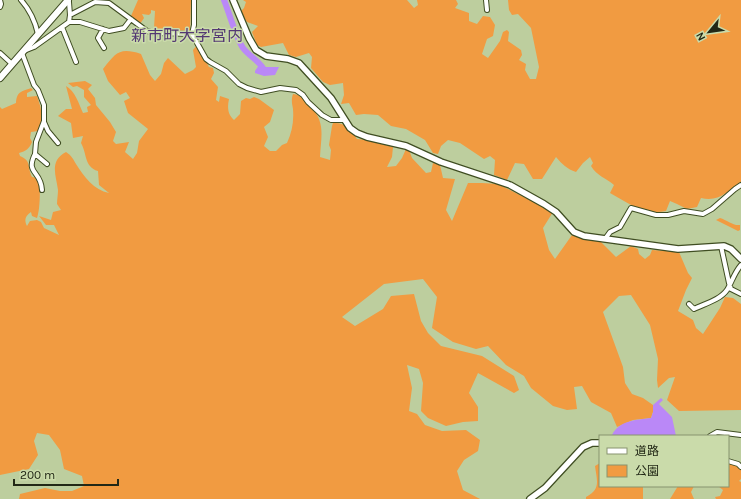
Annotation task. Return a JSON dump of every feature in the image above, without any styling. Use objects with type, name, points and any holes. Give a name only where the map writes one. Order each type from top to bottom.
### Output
[{"type":"main road","points":[[0,78],[67,0]]},
{"type":"street","points":[[0,0],[0,7]]},
{"type":"street","points":[[21,0],[36,24],[38,34]]},
{"type":"street","points":[[67,0],[69,2],[69,22]]},
{"type":"street","points":[[194,0],[194,25],[192,34],[206,59],[226,71],[239,84],[247,88],[261,92],[280,88],[296,90],[303,95],[322,115],[330,120],[344,120]]},
{"type":"street","points":[[233,0],[249,38],[256,50],[266,56],[288,59],[299,63],[331,98],[350,128],[362,135],[406,146],[440,162],[510,185],[556,212],[574,232],[584,236],[678,249],[721,246],[731,249],[741,259]]},
{"type":"street","points":[[486,0],[487,10]]},
{"type":"street","points":[[70,15],[95,2],[109,3],[147,30],[154,33],[192,34]]},
{"type":"street","points":[[42,190],[40,178],[33,171],[31,161],[35,154],[36,142],[44,121],[44,104],[38,90],[34,85],[23,52],[34,47],[69,22],[80,22],[109,31],[124,28],[131,19]]},
{"type":"street","points":[[62,27],[76,62]]},
{"type":"street","points":[[103,29],[98,38],[104,48]]},
{"type":"street","points":[[0,53],[12,64]]},
{"type":"street","points":[[44,121],[48,131],[58,143]]},
{"type":"street","points":[[35,154],[47,164]]},
{"type":"street","points":[[604,239],[610,232],[620,227],[631,208],[656,214],[668,215],[684,211],[703,214],[712,209],[741,185]]},
{"type":"street","points":[[721,246],[731,289],[741,294]]},
{"type":"street","points":[[689,304],[694,309],[721,297],[730,285],[741,265]]},
{"type":"street","points":[[712,435],[717,432],[741,435]]},
{"type":"street","points":[[530,499],[545,488],[584,447],[592,443],[599,443]]},
{"type":"street","points":[[730,462],[741,466]]},
{"type":"green space","points":[[138,0],[191,0],[190,32],[163,32],[154,28],[155,11],[151,10],[149,15],[142,14],[144,18],[140,24],[131,16]]},
{"type":"green space","points":[[243,0],[407,0],[414,8],[418,5],[417,0],[456,0],[458,4],[455,8],[469,13],[469,21],[477,24],[483,16],[490,17],[495,25],[493,36],[487,39],[482,54],[488,58],[500,41],[503,32],[507,30],[509,32],[508,41],[521,50],[522,55],[519,60],[526,64],[525,70],[530,79],[536,79],[539,67],[531,28],[518,14],[512,15],[509,10],[508,0],[741,0],[741,182],[727,193],[713,199],[701,198],[697,207],[687,209],[670,201],[666,211],[651,212],[637,208],[610,193],[614,185],[593,169],[591,166],[593,163],[590,157],[576,172],[565,166],[556,157],[542,179],[533,179],[524,164],[515,163],[507,180],[494,175],[495,160],[490,156],[484,159],[460,143],[448,140],[441,146],[438,154],[433,153],[425,140],[406,129],[391,126],[378,115],[356,115],[349,103],[341,104],[344,95],[343,83],[330,85],[323,82],[311,68],[312,57],[309,53],[296,57],[289,55],[283,43],[261,47],[257,45],[252,32],[258,26],[247,22],[240,12],[244,8],[246,2]]},
{"type":"green space","points":[[197,45],[209,67],[213,68],[214,73],[211,79],[218,87],[216,100],[219,102],[220,96],[229,99],[228,111],[234,120],[240,114],[241,101],[246,98],[250,99],[254,97],[259,99],[274,110],[270,122],[264,127],[268,137],[264,146],[270,151],[276,151],[282,145],[287,143],[293,123],[293,94],[304,99],[318,118],[321,130],[320,157],[330,160],[331,150],[329,145],[332,126],[333,123],[337,123],[347,127],[357,139],[393,147],[392,157],[387,167],[396,166],[406,149],[409,150],[412,158],[426,173],[431,172],[433,163],[440,165],[443,178],[455,179],[446,210],[452,221],[468,183],[498,184],[553,212],[543,228],[549,250],[555,259],[572,235],[584,239],[600,241],[616,257],[631,246],[638,249],[639,254],[645,259],[650,255],[652,250],[679,252],[688,273],[692,278],[678,311],[693,320],[696,328],[703,334],[720,308],[725,297],[733,298],[741,304],[741,410],[679,411],[667,400],[675,377],[669,378],[658,388],[658,359],[650,325],[631,295],[619,296],[603,312],[623,367],[625,383],[632,394],[643,398],[653,405],[651,418],[633,420],[617,427],[611,413],[591,402],[582,386],[574,387],[577,409],[567,410],[553,406],[531,388],[524,376],[506,365],[488,346],[476,349],[453,342],[432,328],[437,297],[423,279],[384,284],[342,317],[355,326],[383,309],[391,296],[414,294],[421,321],[428,333],[441,346],[482,356],[514,376],[519,390],[514,393],[478,373],[469,393],[478,407],[478,421],[463,422],[446,426],[428,418],[421,411],[423,383],[419,369],[407,365],[412,388],[409,411],[417,414],[425,425],[442,431],[466,430],[480,440],[478,451],[464,460],[457,471],[463,490],[480,499],[19,499],[20,494],[45,488],[60,491],[72,491],[84,486],[82,476],[64,469],[60,450],[49,435],[37,433],[34,441],[38,455],[29,469],[0,475],[0,107],[2,109],[16,103],[17,96],[22,91],[31,88],[33,90],[27,93],[27,97],[37,96],[42,114],[40,127],[38,131],[31,132],[30,138],[32,142],[28,148],[19,153],[20,156],[28,162],[32,177],[38,178],[40,187],[37,218],[32,216],[31,212],[26,217],[26,222],[27,226],[30,221],[37,220],[41,222],[44,228],[59,235],[54,225],[46,225],[39,216],[51,220],[53,212],[61,210],[57,204],[58,190],[55,164],[61,156],[66,152],[68,153],[82,174],[94,186],[109,193],[99,185],[98,171],[90,166],[86,159],[81,143],[83,136],[73,138],[71,123],[58,116],[66,109],[72,109],[66,86],[74,94],[83,113],[88,112],[87,107],[91,105],[84,97],[84,90],[77,86],[73,87],[68,83],[85,81],[92,85],[88,89],[95,98],[96,105],[116,132],[113,141],[116,144],[129,142],[125,152],[133,159],[137,153],[139,141],[148,129],[128,113],[124,101],[130,98],[126,92],[120,95],[108,81],[103,69],[115,55],[123,51],[128,51],[141,54],[150,75],[155,81],[161,74],[164,63],[168,58],[185,74],[196,67],[193,50]]},
{"type":"green space","points":[[720,218],[732,224],[740,225],[740,230],[738,231],[716,220]]},
{"type":"green space","points":[[729,461],[741,465],[741,479],[739,481],[741,482],[741,499],[716,499],[715,497],[720,496],[723,490],[719,487],[729,487]]},
{"type":"green space","points":[[599,464],[599,487],[643,487],[643,499],[586,499],[586,497],[596,488],[597,480],[595,466]]},
{"type":"green space","points":[[677,487],[694,487],[691,492],[694,499],[670,499]]},
{"type":"shaded area","points":[[259,65],[263,67],[279,67],[275,75],[264,76],[255,73]]},
{"type":"shaded area","points":[[661,398],[663,400],[659,404],[672,417],[676,435],[612,435],[619,426],[634,420],[651,418],[653,405]]},
{"type":"waterway","points":[[224,0],[240,44],[245,51],[263,68]]},
{"type":"district","name":"新市町大字宮内","points":[[187,35]]}]
